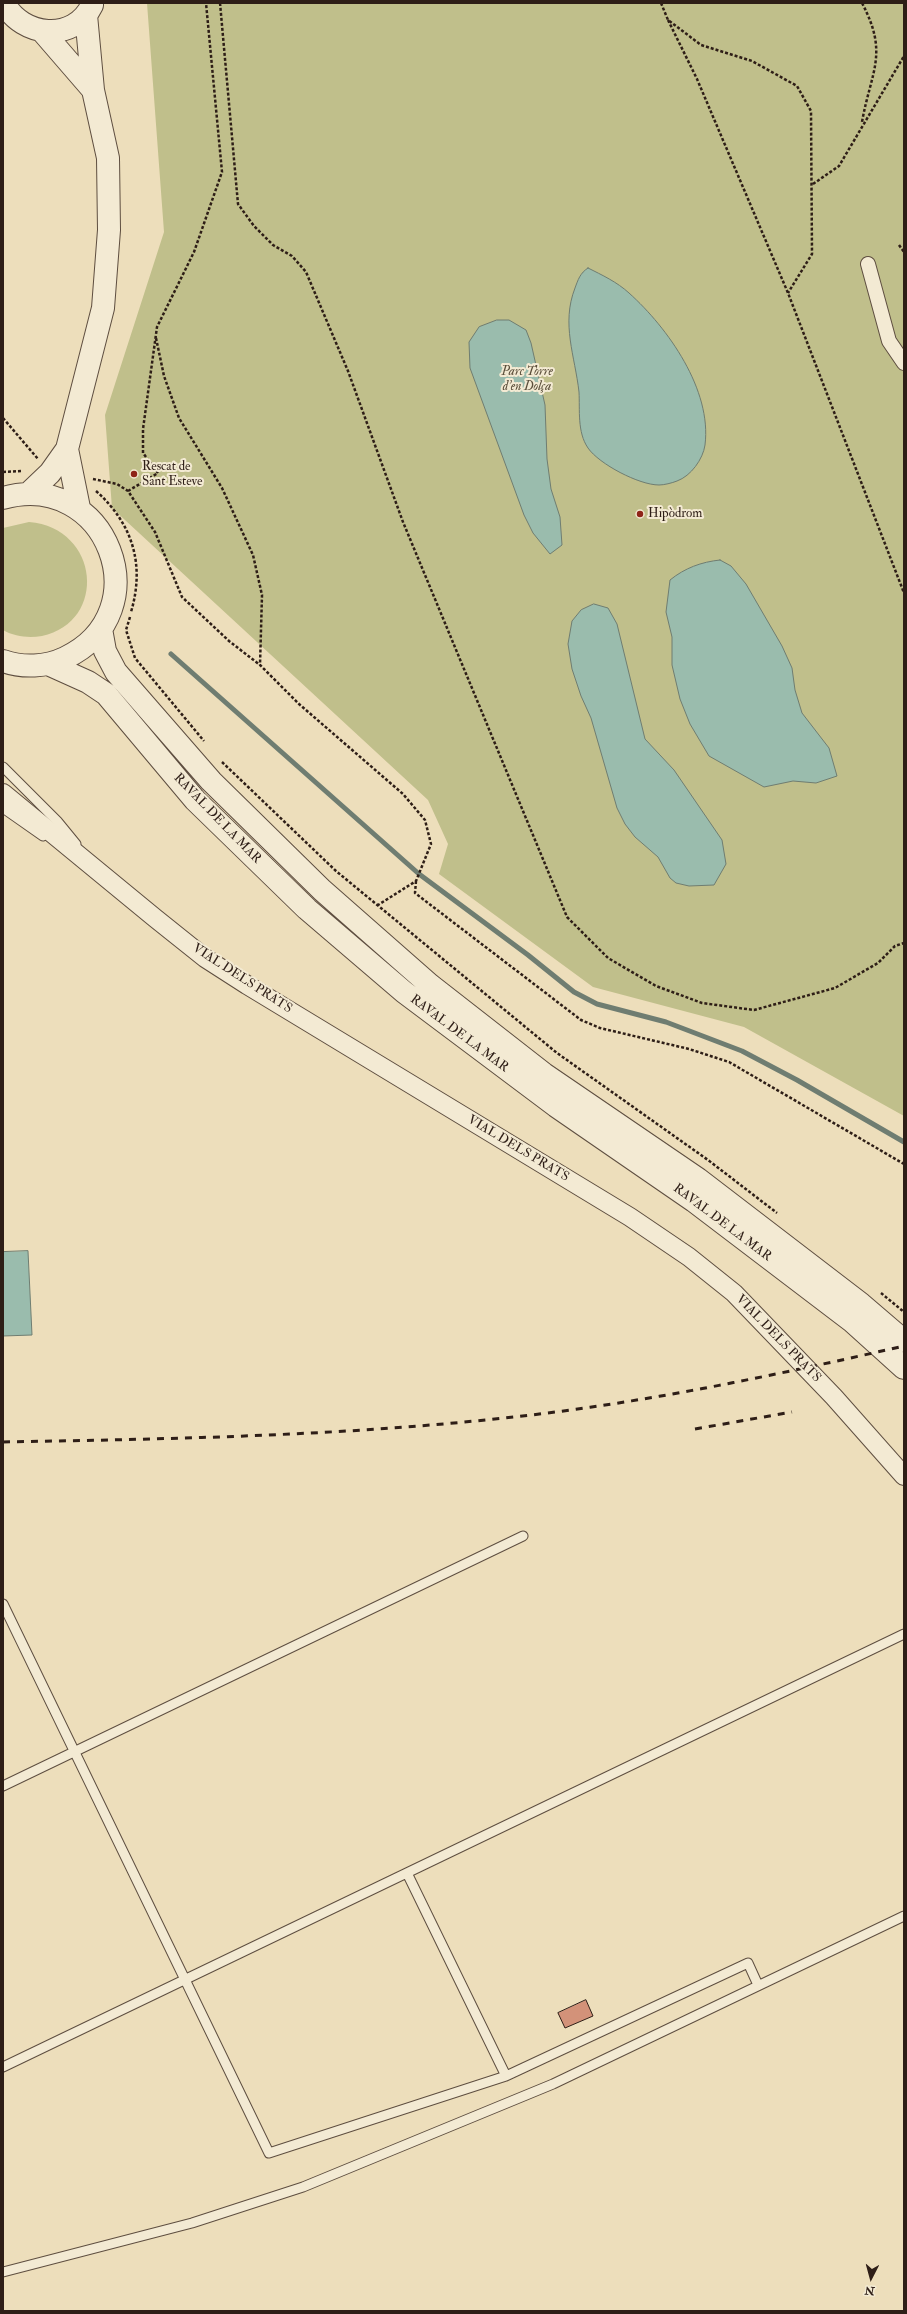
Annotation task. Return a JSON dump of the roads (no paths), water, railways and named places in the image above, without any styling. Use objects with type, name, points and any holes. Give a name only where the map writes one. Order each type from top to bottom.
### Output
[{"type":"street","points":[[4,3],[19,22],[42,31],[56,31],[70,27],[90,9]]},
{"type":"street","points":[[29,493],[50,473],[68,449],[103,308],[109,230],[108,158],[93,90],[90,9]]},
{"type":"street","points":[[42,31],[93,90]]},
{"type":"street","points":[[868,264],[889,341],[904,363]]},
{"type":"street","points":[[68,449],[79,508]]},
{"type":"street","name":"RAVAL DE LA MAR","points":[[3,498],[29,493],[58,498],[79,508],[92,520],[102,533],[110,548],[115,564],[116,581],[114,598],[101,629],[83,647],[60,660],[48,664],[21,665],[3,661]]},
{"type":"street","name":"RAVAL DE LA MAR","points":[[101,629],[105,650],[121,678],[211,781],[322,890],[430,985],[544,1074],[698,1179],[861,1304],[904,1341]]},
{"type":"street","name":"RAVAL DE LA MAR","points":[[48,664],[88,682],[106,694],[195,800],[307,909],[404,992],[556,1106],[694,1201],[853,1322],[904,1368]]},
{"type":"street","name":"VIAL DELS PRATS","points":[[3,793],[205,958],[247,985],[617,1209],[689,1257],[734,1293],[790,1350],[904,1476]]},
{"type":"lane","name":"VIAL DELS PRATS","points":[[3,767],[58,822],[93,868]]},
{"type":"lane","name":"VIAL DELS PRATS","points":[[3,808],[93,868]]},
{"type":"lane","points":[[3,1786],[523,1536]]},
{"type":"lane","points":[[3,1604],[269,2153],[506,2076],[748,1963],[758,1985]]},
{"type":"lane","points":[[3,2067],[904,1634]]},
{"type":"lane","points":[[407,1873],[506,2076]]},
{"type":"lane","points":[[3,2272],[192,2223],[303,2187],[553,2084],[904,1916]]},
{"type":"waterway","points":[[171,654],[419,874],[528,955],[574,992],[597,1004],[666,1022],[742,1051],[797,1080],[904,1142]]},
{"type":"railway","points":[[3,1442],[191,1438],[317,1433],[504,1418],[655,1397],[805,1368],[904,1346]]},
{"type":"railway","points":[[695,1429],[792,1412]]},
{"type":"place","name":"Rescat de Sant Esteve","points":[[134,474]]},
{"type":"place","name":"Hipòdrom","points":[[640,514]]},
{"type":"park label","name":"Parc Torre d'en Dolça","points":[[527,380]]}]
